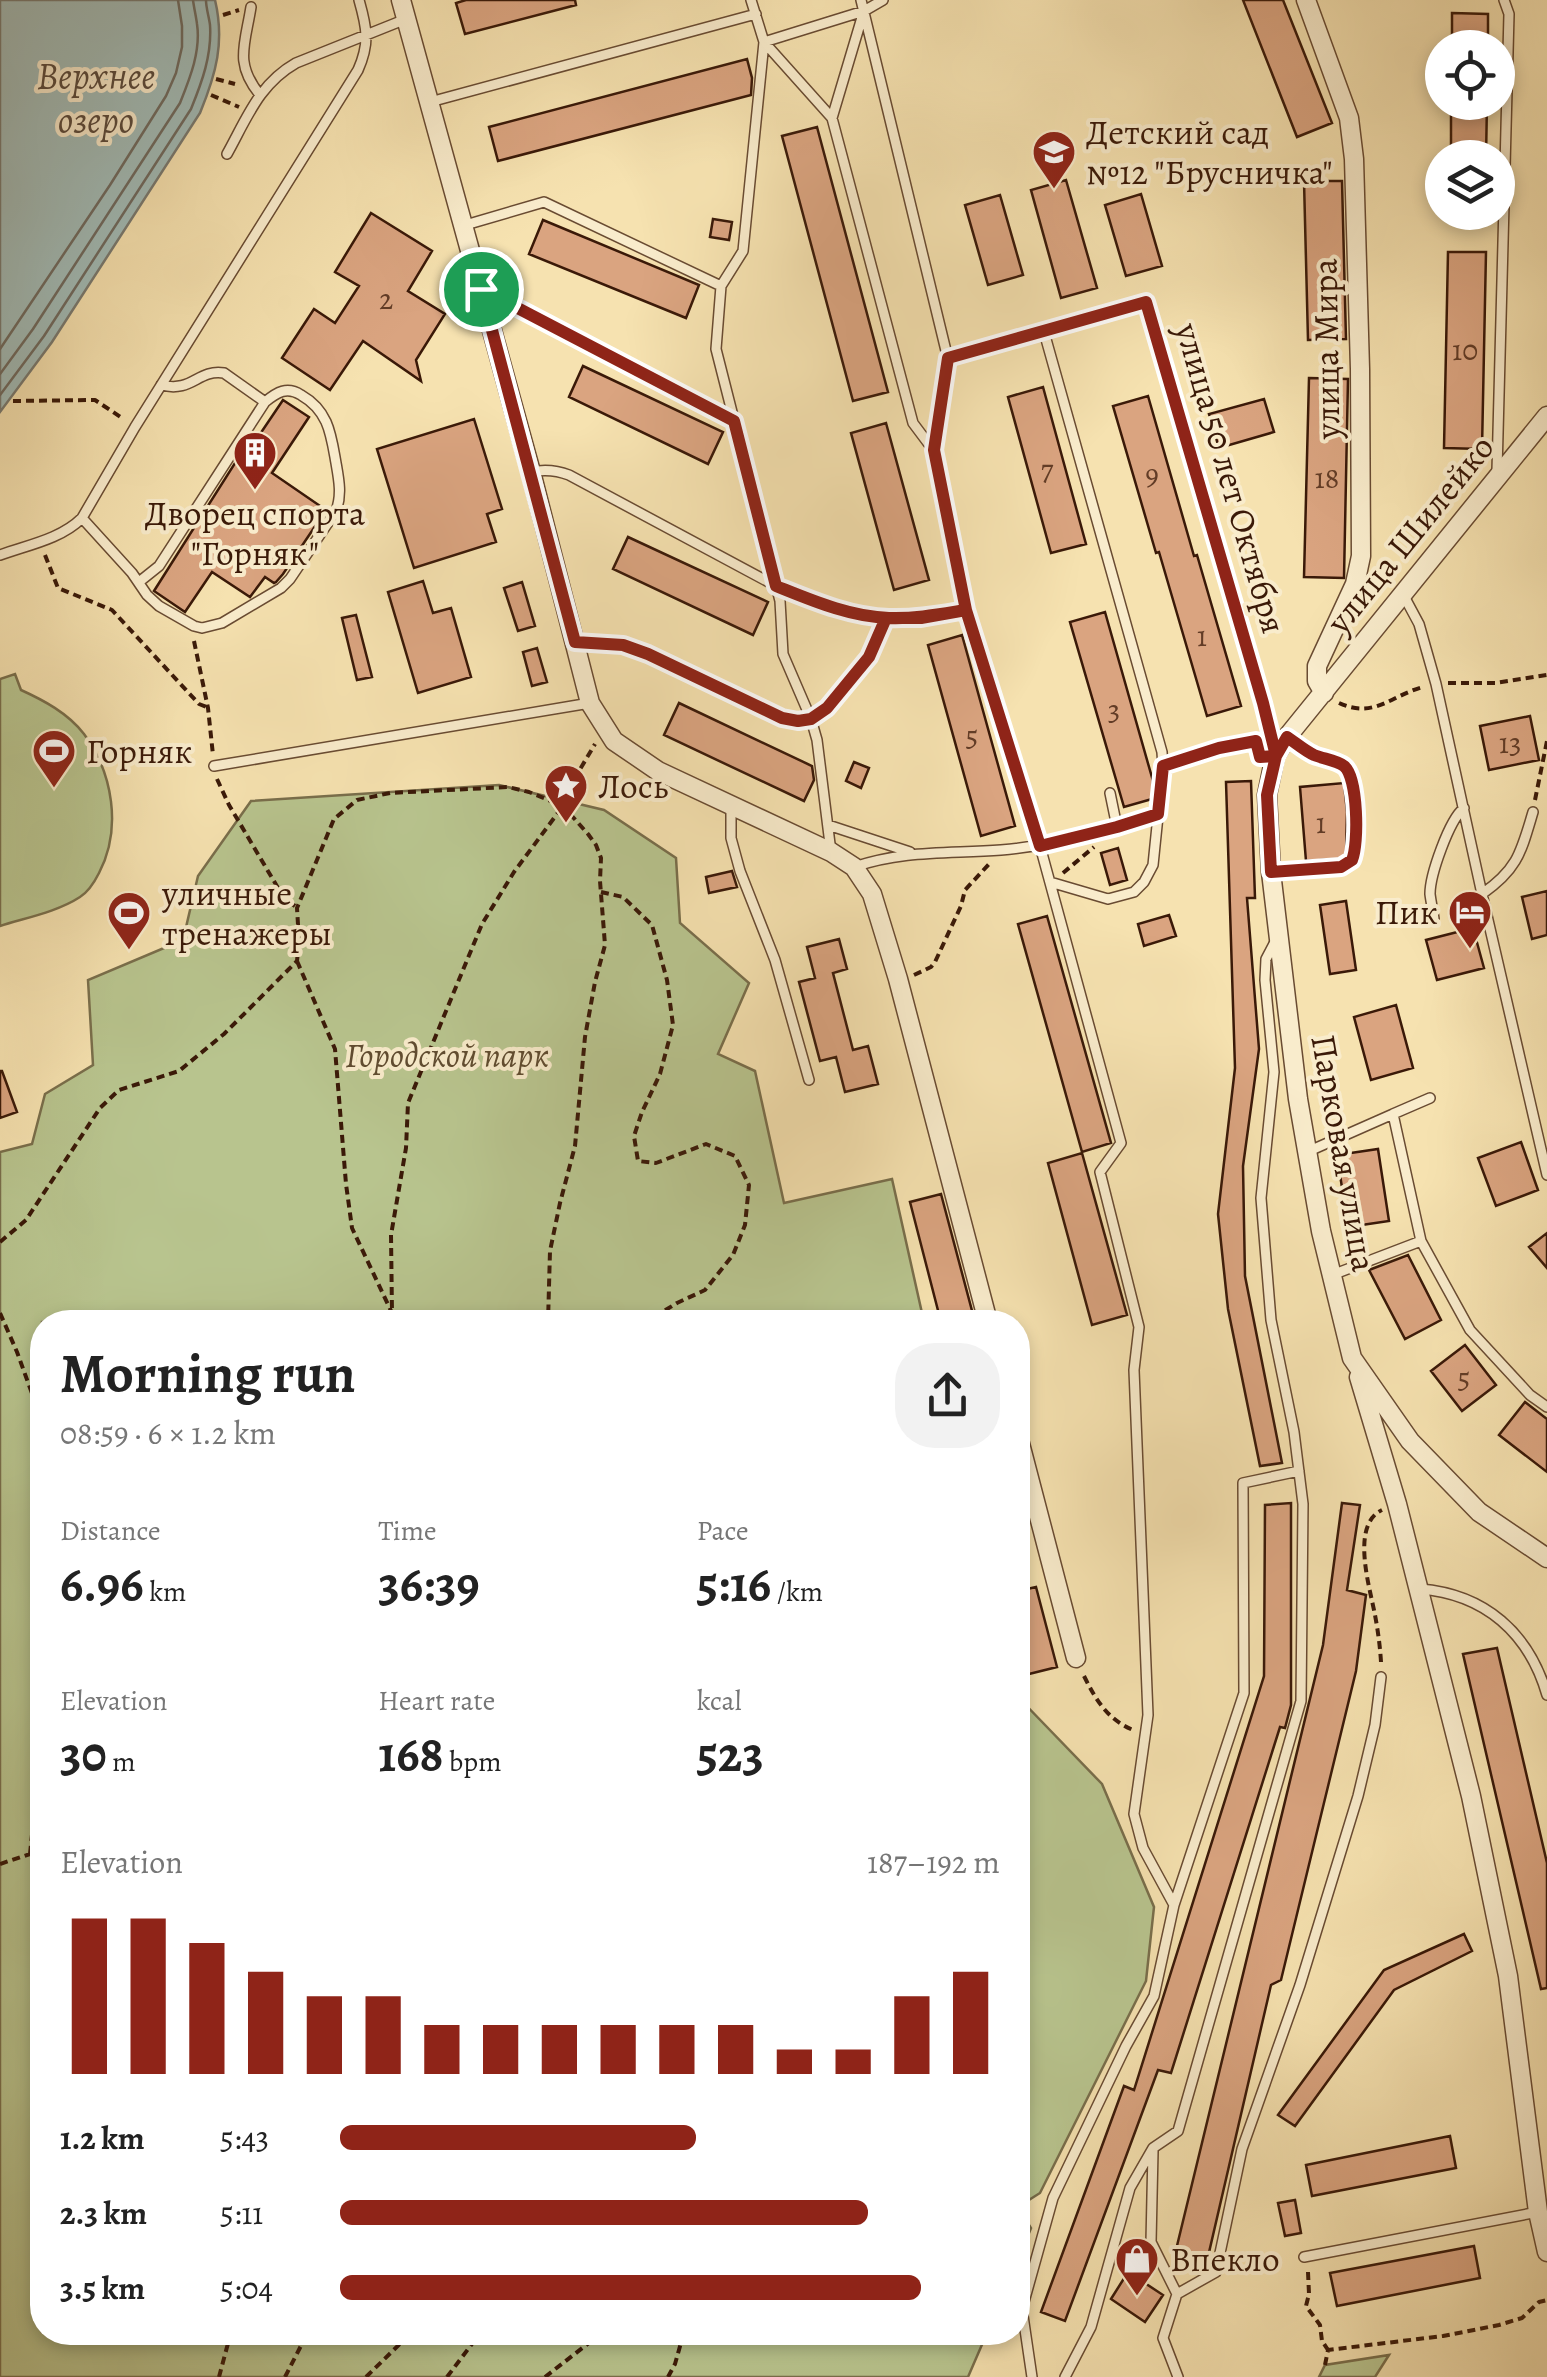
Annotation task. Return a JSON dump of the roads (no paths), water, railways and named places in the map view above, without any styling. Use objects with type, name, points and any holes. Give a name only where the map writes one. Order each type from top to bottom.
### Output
[{"type":"street","name":"улица Мира","points":[[1306,0],[1349,118],[1354,159],[1360,369],[1361,556],[1355,584],[1317,666],[1317,681],[1324,693]]},
{"type":"street","points":[[403,9],[590,702],[614,741],[658,772],[831,852],[854,867],[872,894],[985,1310]]},
{"type":"street","name":"улица Шилейко","points":[[1324,693],[1547,416]]},
{"type":"street","name":"Парковая улица","points":[[1324,693],[1276,756],[1267,795],[1271,872],[1298,1099],[1320,1231],[1352,1358],[1410,1441],[1479,1512],[1547,1558]]},
{"type":"street","points":[[1352,1358],[1397,1504],[1471,1796],[1508,1976],[1538,2212],[1547,2252]]},
{"type":"street","points":[[1030,1482],[1076,1658]]},
{"type":"lane","points":[[0,555],[72,528],[82,518],[358,70],[366,51],[359,0]]},
{"type":"lane","points":[[751,0],[764,42],[744,251],[721,286],[716,349],[776,586],[782,614],[783,654],[817,740],[831,852]]},
{"type":"lane","points":[[861,0],[948,358],[934,450],[966,610],[1040,846],[1121,1143],[1100,1172],[1139,1326],[1134,1370],[1148,1715],[1134,1814],[1143,1848],[1174,1905]]},
{"type":"lane","points":[[764,42],[864,12],[883,0]]},
{"type":"lane","points":[[1497,476],[1509,14],[1504,0]]},
{"type":"lane","points":[[251,7],[244,70],[260,94]]},
{"type":"lane","points":[[227,154],[260,94],[281,72],[366,35],[403,9]]},
{"type":"lane","points":[[832,118],[864,12]]},
{"type":"lane","points":[[428,102],[756,14]]},
{"type":"lane","points":[[764,42],[832,118],[913,423],[934,450]]},
{"type":"lane","points":[[462,226],[544,202],[721,286]]},
{"type":"lane","points":[[481,289],[734,421]]},
{"type":"lane","name":"улица 50 лет Октября","points":[[948,358],[1146,302],[1276,756]]},
{"type":"lane","points":[[1044,332],[1163,766],[1153,865],[1144,882],[1134,892],[1108,899],[1050,882]]},
{"type":"lane","points":[[162,385],[180,388],[216,371],[266,402]]},
{"type":"lane","points":[[82,518],[159,606],[194,626],[222,623],[290,579],[340,502],[330,428],[316,404],[286,390],[266,402],[159,566],[139,582]]},
{"type":"lane","points":[[531,472],[543,469],[569,475],[776,586],[814,602],[886,618],[921,618],[966,610]]},
{"type":"lane","points":[[1402,593],[1424,638],[1547,1175]]},
{"type":"lane","points":[[575,642],[623,645],[782,718],[798,721],[811,719],[827,708],[869,657],[886,618]]},
{"type":"lane","points":[[214,766],[590,702]]},
{"type":"lane","points":[[1271,872],[1341,867],[1352,860],[1357,844],[1353,780],[1348,769],[1314,755],[1287,737]]},
{"type":"lane","points":[[1110,794],[1117,827]]},
{"type":"lane","points":[[731,805],[731,838],[740,870],[775,960],[809,1080]]},
{"type":"lane","points":[[1434,919],[1432,880],[1451,825],[1464,808]]},
{"type":"lane","points":[[1482,894],[1497,884],[1519,857],[1533,812]]},
{"type":"lane","points":[[854,867],[913,853],[1040,846],[1158,814]]},
{"type":"lane","points":[[828,825],[913,853]]},
{"type":"lane","points":[[1065,2377],[1091,2327],[1130,2188],[1153,2148],[1178,2131],[1301,1701],[1303,1504],[1294,1432],[1271,1320],[1261,1198],[1274,1072],[1266,959],[1279,934]]},
{"type":"lane","points":[[1307,1152],[1430,1098]]},
{"type":"lane","points":[[1393,1114],[1421,1241],[1470,1330],[1530,1395],[1547,1407]]},
{"type":"lane","points":[[1332,1275],[1421,1241]]},
{"type":"lane","points":[[1030,2281],[1053,2198],[1154,1996],[1174,1905],[1244,1693],[1243,1483],[1299,1470]]},
{"type":"lane","points":[[1420,1589],[1452,1594],[1492,1612],[1512,1628],[1532,1656],[1547,1695]]},
{"type":"lane","points":[[1178,2377],[1163,2338],[1177,2294],[1216,2272],[1242,2149],[1300,1985],[1358,1796],[1382,1677]]},
{"type":"lane","points":[[1153,2148],[1151,2242],[1177,2294]]},
{"type":"lane","points":[[1304,2258],[1538,2212]]},
{"type":"lane","points":[[1027,2345],[1032,2377]]},
{"type":"water","name":"Верхнее озеро","points":[[0,0],[215,0],[219,44],[200,113],[52,342],[0,412]]},
{"type":"place","name":"Детский сад №12 \"Брусничка\"","points":[[1054,190]]},
{"type":"place","name":"Дворец спорта \"Горняк\"","points":[[255,491]]},
{"type":"place","name":"Горняк","points":[[54,789]]},
{"type":"place","name":"Лось","points":[[566,824]]},
{"type":"place","name":"Пик","points":[[1470,950]]},
{"type":"place","name":"уличные тренажеры","points":[[129,951]]},
{"type":"place","name":"Впекло","points":[[1137,2297]]},
{"type":"park label","name":"Городской парк","points":[[447,1055]]}]
